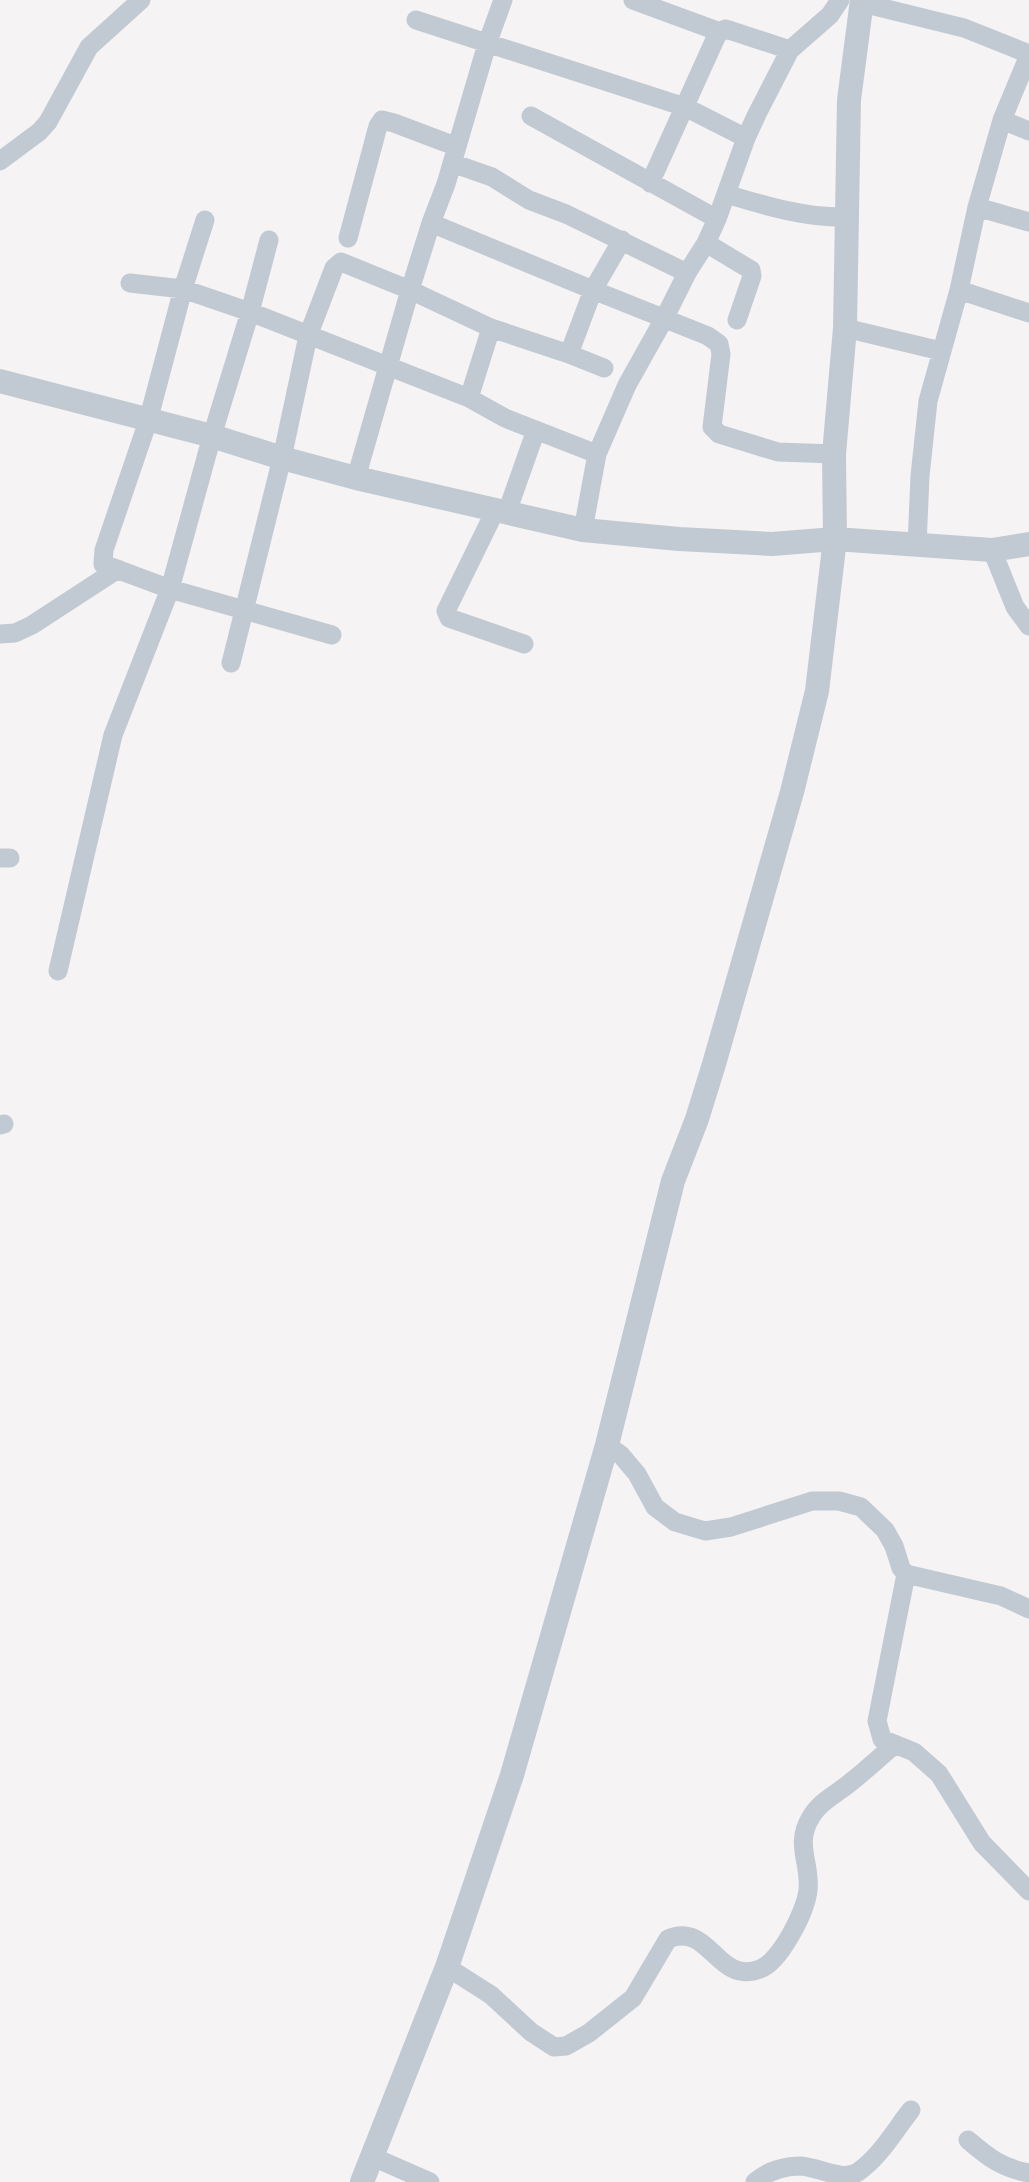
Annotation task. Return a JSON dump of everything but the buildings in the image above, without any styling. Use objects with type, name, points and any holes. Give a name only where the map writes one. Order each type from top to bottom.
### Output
[{"type":"street","points":[[0,161],[39,132],[48,122],[89,47],[141,0]]},
{"type":"street","points":[[356,478],[410,290],[431,222],[446,184],[487,44],[503,0]]},
{"type":"street","points":[[633,0],[720,32]]},
{"type":"street","points":[[362,2182],[447,1967],[512,1775],[607,1445],[673,1181],[697,1119],[708,1082],[796,773],[818,682],[835,539],[834,454],[845,328],[849,100],[855,1]]},
{"type":"street","points":[[583,530],[597,454],[627,385],[687,273],[706,243],[746,138],[790,50],[830,15],[855,1],[964,28],[1029,54],[1002,120],[977,208],[959,290],[928,401],[920,476],[916,546]]},
{"type":"street","points":[[416,20],[685,107],[746,138]]},
{"type":"street","points":[[650,183],[712,44],[720,32],[725,29],[732,30],[790,50]]},
{"type":"street","points":[[531,116],[650,183],[717,218]]},
{"type":"street","points":[[348,238],[378,126],[382,120],[394,123],[454,155],[529,200],[566,214],[687,273]]},
{"type":"street","points":[[1002,120],[1029,131]]},
{"type":"street","points":[[726,194],[772,208],[824,218],[847,217]]},
{"type":"street","points":[[977,208],[1029,222]]},
{"type":"street","points":[[205,220],[148,421],[102,559],[103,564],[170,590],[245,609],[332,635]]},
{"type":"street","points":[[431,222],[708,336],[719,344],[721,354],[712,427],[718,434],[778,452],[834,454]]},
{"type":"street","points":[[58,971],[113,735],[170,590],[212,436],[250,312],[269,240]]},
{"type":"street","points":[[569,354],[593,290],[622,240]]},
{"type":"street","points":[[706,243],[751,270],[752,276],[737,320]]},
{"type":"street","points":[[231,664],[282,458],[308,336],[334,268],[341,262],[410,290],[491,328],[569,354],[604,368]]},
{"type":"street","points":[[130,283],[184,290],[250,312],[388,368],[469,398],[505,418],[597,454]]},
{"type":"street","points":[[959,290],[1029,313]]},
{"type":"street","points":[[469,398],[491,328]]},
{"type":"street","points":[[845,328],[941,351]]},
{"type":"street","points":[[0,381],[148,421],[212,436],[282,458],[356,478],[583,530],[679,539],[772,544],[835,539],[992,550],[1029,544]]},
{"type":"street","points":[[524,644],[448,618],[446,611],[501,512],[536,430]]},
{"type":"street","points":[[992,550],[1016,606],[1029,626]]},
{"type":"street","points":[[0,634],[15,633],[32,625],[118,569]]},
{"type":"street","points":[[607,1445],[621,1455],[637,1474],[655,1507],[675,1522],[705,1531],[731,1527],[812,1501],[839,1500],[862,1507],[885,1530],[894,1546],[901,1568],[906,1574],[1001,1596],[1029,1609]]},
{"type":"street","points":[[906,1574],[877,1721],[882,1739],[914,1752],[939,1774],[982,1843],[1029,1892]]},
{"type":"street","points":[[447,1967],[491,1995],[531,2032],[554,2047],[566,2046],[590,2033],[633,1998],[668,1939],[675,1936],[689,1936],[702,1942],[721,1962],[736,1971],[746,1973],[761,1969],[777,1956],[798,1919],[808,1892],[808,1874],[803,1859],[803,1835],[811,1816],[894,1745]]},
{"type":"street","points":[[755,2182],[772,2170],[802,2166],[845,2176],[857,2173],[877,2153],[911,2110]]},
{"type":"street","points":[[968,2140],[986,2155],[1010,2169],[1029,2173]]},
{"type":"street","points":[[373,2157],[430,2182]]}]
